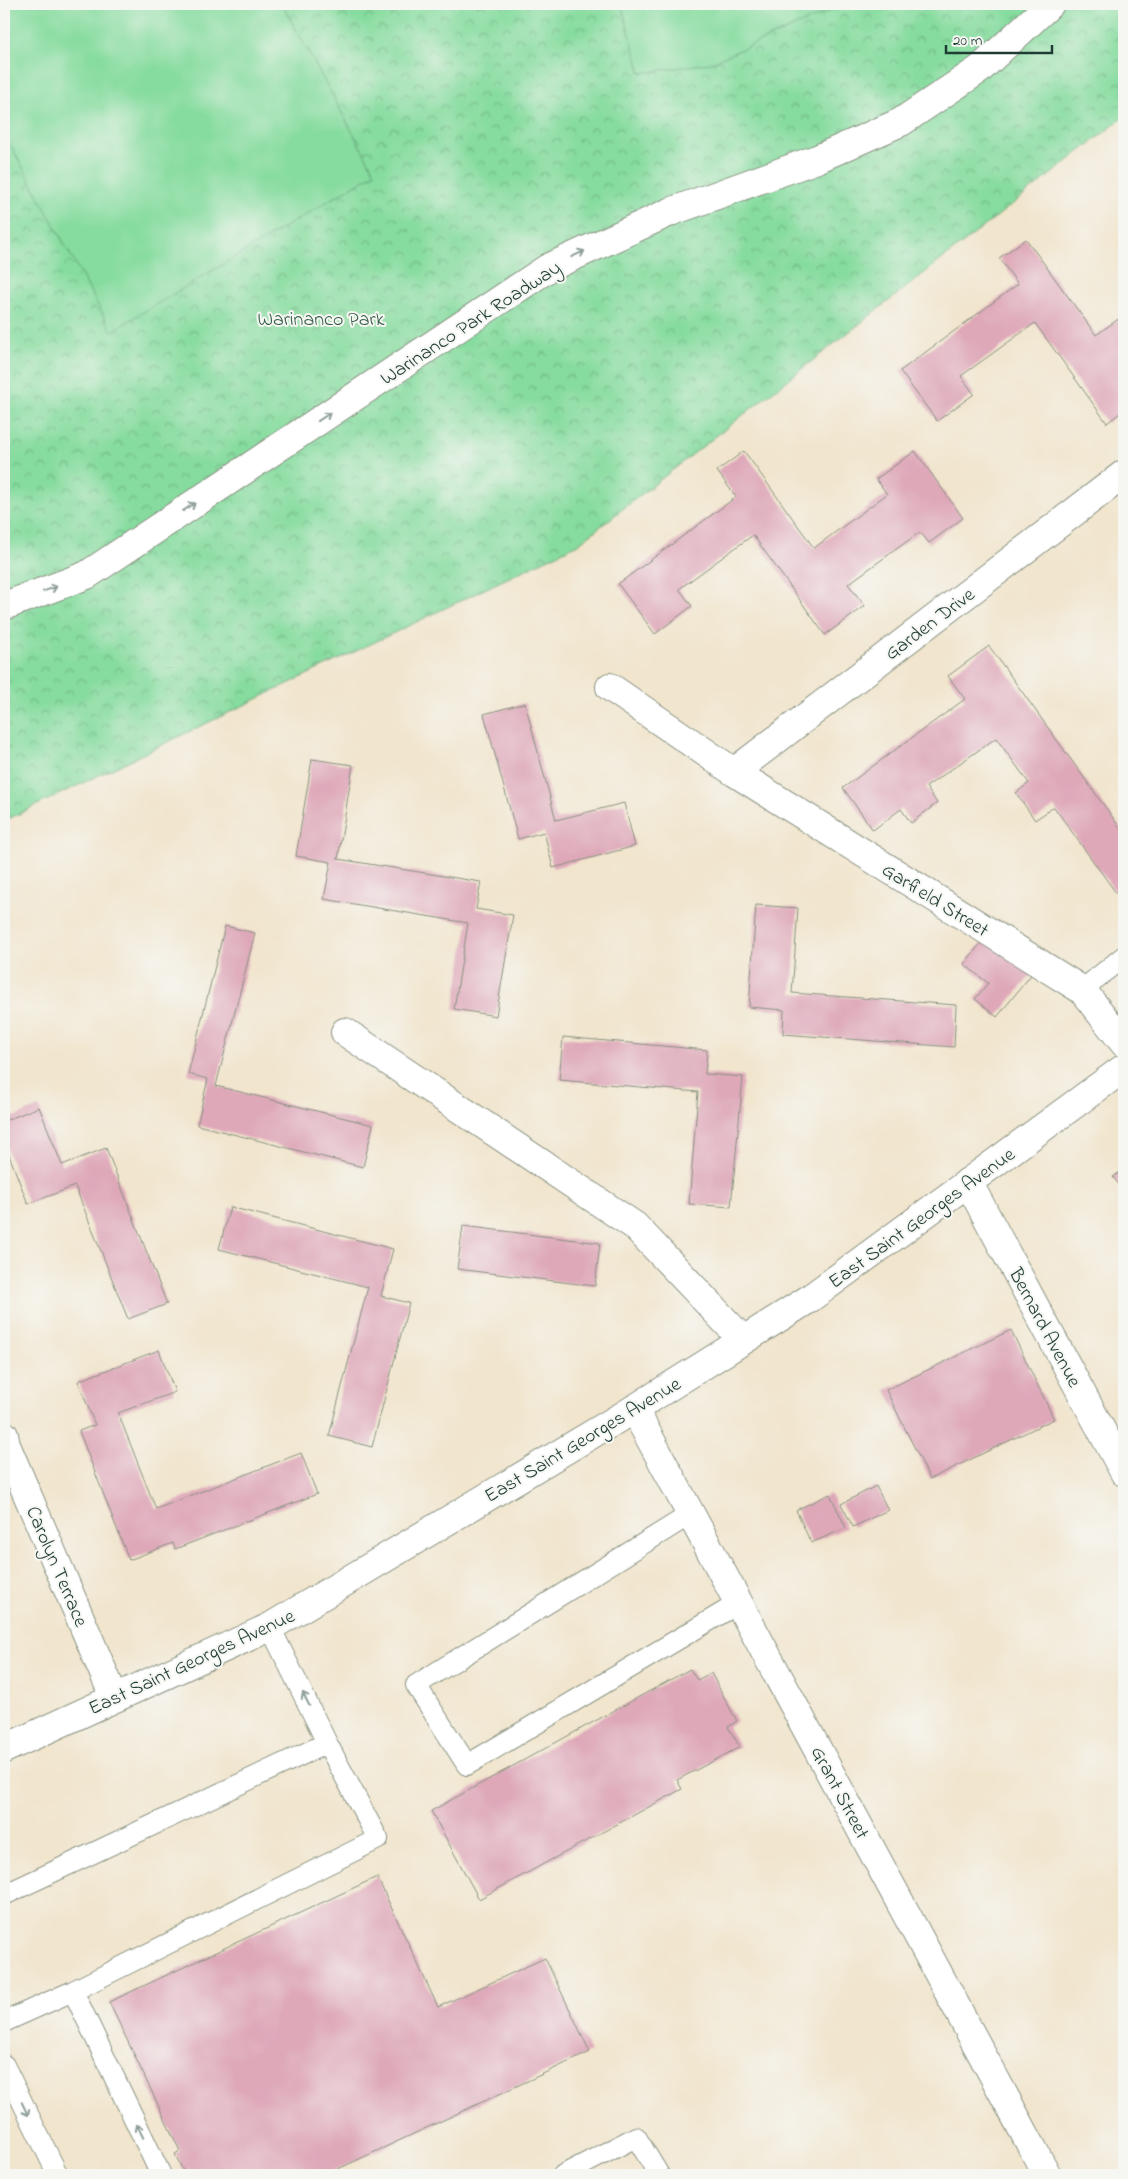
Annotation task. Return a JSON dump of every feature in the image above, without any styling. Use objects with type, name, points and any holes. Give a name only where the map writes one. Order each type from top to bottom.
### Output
[{"type":"street","name":"Warinanco Park Roadway","points":[[4,606],[88,575],[548,268],[670,212],[817,159],[901,122],[980,69],[1050,4]]},
{"type":"street","name":"Garden Drive","points":[[734,772],[1124,474]]},
{"type":"street","name":"Garfield Street","points":[[610,687],[734,772],[1082,990],[1124,1043]]},
{"type":"street","points":[[345,1032],[635,1226],[743,1340]]},
{"type":"street","name":"East Saint Georges Avenue","points":[[4,1749],[270,1627],[634,1409],[810,1299],[1124,1068]]},
{"type":"street","name":"Bernard Avenue","points":[[968,1182],[1124,1472]]},
{"type":"street","name":"Grant Street","points":[[634,1409],[1047,2175]]},
{"type":"street","name":"Carolyn Terrace","points":[[4,1435],[6,1445],[114,1697]]},
{"type":"lane","points":[[1082,990],[1124,956]]},
{"type":"lane","points":[[691,1514],[416,1686],[467,1765],[739,1603]]},
{"type":"lane","points":[[4,2022],[73,1991],[378,1839],[327,1743],[270,1627]]},
{"type":"lane","points":[[4,1894],[327,1743]]},
{"type":"lane","points":[[73,1991],[161,2175]]},
{"type":"lane","points":[[4,2065],[58,2175]]},
{"type":"lane","points":[[563,2175],[636,2137],[659,2175]]},
{"type":"green space","name":"Warinanco Park","points":[[4,4],[1124,4],[1124,117],[578,544],[4,821]]},
{"type":"green space","points":[[4,4],[282,4],[375,173],[112,331],[4,133]]},
{"type":"green space","points":[[621,4],[846,4],[710,63],[641,73]]},
{"type":"building","points":[[1026,239],[1096,335],[1124,315],[1124,410],[1107,423],[1035,323],[961,376],[974,394],[937,421],[900,371],[1018,284],[999,258]]},
{"type":"building","points":[[744,451],[814,548],[887,494],[876,479],[915,451],[963,518],[929,543],[920,532],[848,584],[865,606],[825,635],[753,535],[679,589],[692,606],[655,634],[618,584],[736,497],[717,471]]},
{"type":"building","points":[[989,646],[1121,829],[1124,826],[1124,904],[1054,807],[1035,820],[1016,793],[1029,783],[996,738],[926,787],[937,803],[911,823],[901,809],[873,830],[843,788],[965,699],[948,676]]},
{"type":"building","points":[[525,703],[556,820],[624,803],[635,846],[553,868],[544,832],[518,839],[484,714]]},
{"type":"building","points":[[312,759],[353,765],[338,859],[481,882],[476,909],[513,915],[496,1016],[454,1009],[468,923],[324,899],[331,862],[296,856]]},
{"type":"building","points":[[756,905],[798,908],[792,993],[956,1005],[954,1047],[783,1034],[784,1010],[749,1007]]},
{"type":"building","points":[[225,926],[255,933],[216,1086],[373,1125],[363,1167],[197,1125],[208,1079],[188,1074]]},
{"type":"building","points":[[989,933],[1035,970],[997,1017],[975,999],[988,983],[964,964]]},
{"type":"building","points":[[563,1037],[707,1050],[705,1074],[743,1077],[731,1207],[689,1204],[698,1092],[559,1080]]},
{"type":"building","points":[[39,1107],[62,1165],[106,1148],[167,1304],[128,1319],[75,1186],[28,1204],[4,1142],[4,1121]]},
{"type":"building","points":[[1124,1169],[1124,1191],[1113,1177]]},
{"type":"building","points":[[230,1207],[393,1249],[381,1296],[409,1303],[372,1447],[329,1436],[368,1287],[219,1249]]},
{"type":"building","points":[[463,1226],[600,1243],[595,1286],[457,1269]]},
{"type":"building","points":[[1011,1330],[1054,1419],[930,1479],[886,1390]]},
{"type":"building","points":[[159,1350],[175,1392],[118,1413],[156,1509],[301,1453],[317,1494],[175,1549],[173,1543],[129,1560],[79,1431],[95,1425],[78,1381]]},
{"type":"building","points":[[876,1486],[888,1510],[853,1527],[841,1504]]},
{"type":"building","points":[[830,1494],[846,1528],[811,1543],[796,1510]]},
{"type":"building","points":[[690,1669],[697,1680],[711,1673],[737,1721],[728,1727],[740,1747],[677,1780],[682,1789],[479,1899],[431,1811]]},
{"type":"building","points":[[377,1877],[438,2007],[545,1958],[590,2052],[325,2175],[185,2175],[175,2154],[180,2151],[109,2002]]}]
